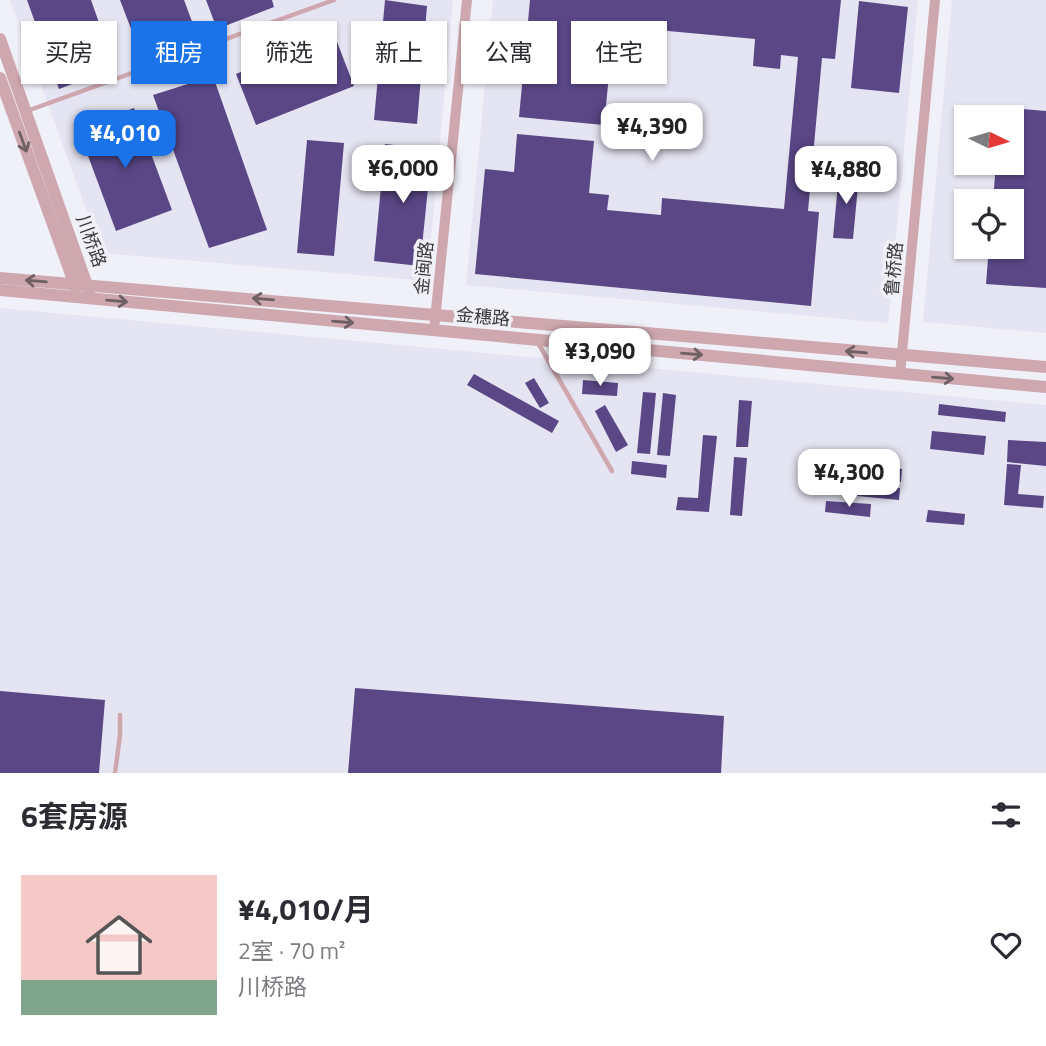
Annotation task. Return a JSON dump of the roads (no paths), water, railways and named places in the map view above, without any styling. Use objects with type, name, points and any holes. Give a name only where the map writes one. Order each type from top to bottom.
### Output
[{"type":"street","name":"金闽路","points":[[434,330],[467,0]]},
{"type":"street","name":"鲁桥路","points":[[900,374],[935,0]]},
{"type":"street","name":"川桥路","points":[[0,38],[85,298]]},
{"type":"street","name":"川桥路","points":[[0,78],[81,284]]},
{"type":"street","name":"金穗路","points":[[0,278],[1046,367]]},
{"type":"street","name":"金穗路","points":[[0,290],[1046,387]]},
{"type":"lane","points":[[26,111],[334,0]]},
{"type":"lane","points":[[536,340],[612,471]]},
{"type":"lane","points":[[115,773],[120,715]]}]
